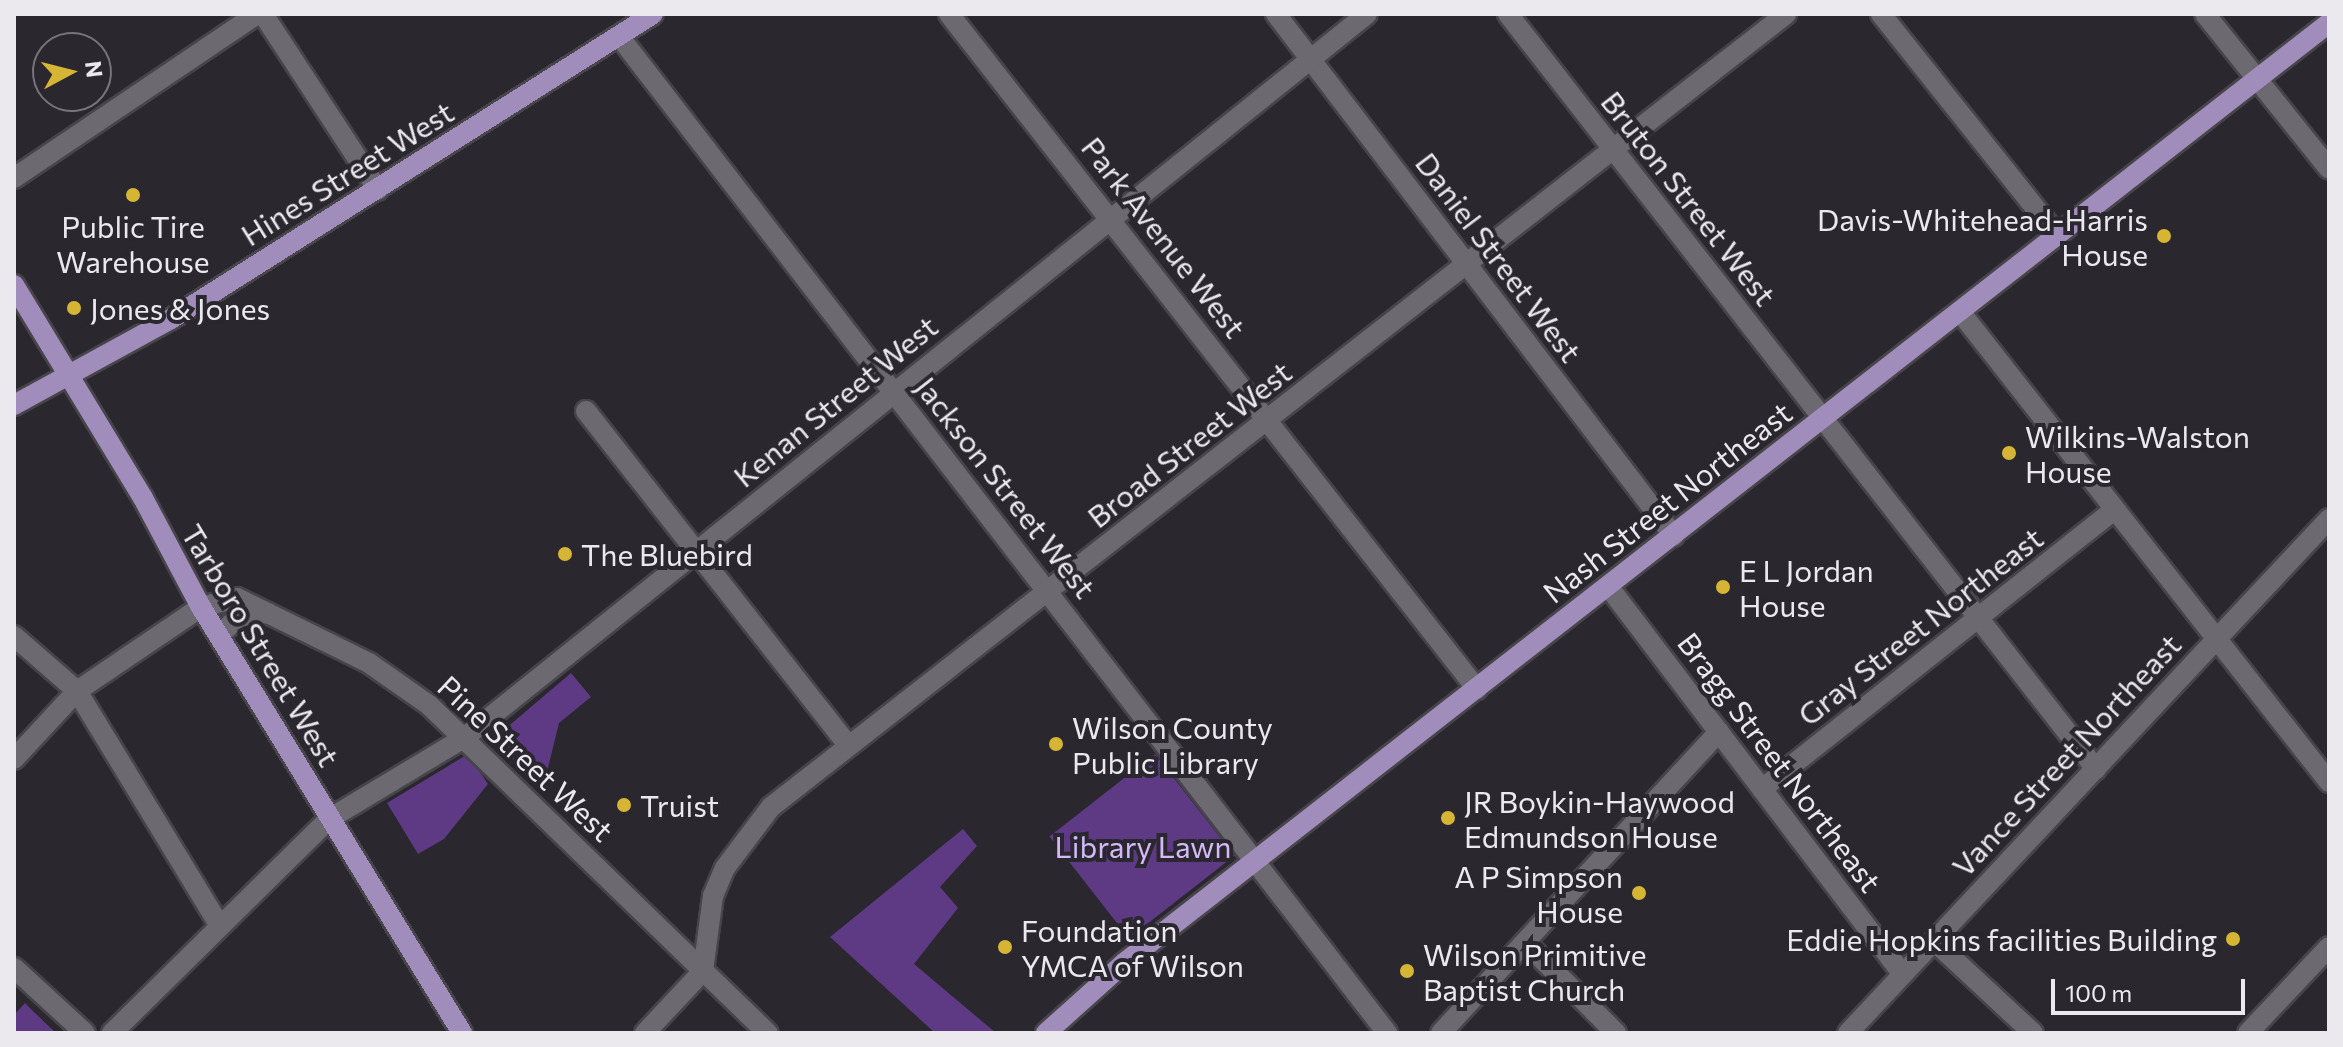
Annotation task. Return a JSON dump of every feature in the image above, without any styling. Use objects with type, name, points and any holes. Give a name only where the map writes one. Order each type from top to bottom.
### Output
[{"type":"main road","name":"Hines Street West","points":[[14,405],[70,375],[378,190],[653,14]]},
{"type":"main road","name":"Nash Street Northeast","points":[[1046,1033],[1124,963],[2329,23]]},
{"type":"main road","name":"Tarboro Street West","points":[[14,285],[70,375],[201,607],[462,1033]]},
{"type":"street","points":[[14,178],[257,14]]},
{"type":"street","points":[[263,14],[378,190]]},
{"type":"street","name":"Park Avenue West","points":[[949,14],[1270,420],[1477,689]]},
{"type":"street","name":"Daniel Street West","points":[[1276,14],[1674,536]]},
{"type":"street","name":"Kenan Street West","points":[[112,1033],[329,819],[464,738],[695,556],[1110,216],[1367,14]]},
{"type":"street","name":"Bruton Street West","points":[[1508,14],[2096,769]]},
{"type":"street","name":"Broad Street West","points":[[703,971],[713,896],[741,841],[771,807],[1786,14]]},
{"type":"street","points":[[1881,14],[2057,235]]},
{"type":"street","points":[[2205,14],[2329,169]]},
{"type":"street","name":"Jackson Street West","points":[[619,36],[1387,1033]]},
{"type":"street","points":[[1961,313],[2329,782]]},
{"type":"street","points":[[586,411],[695,556],[848,745]]},
{"type":"street","name":"Gray Street Northeast","points":[[1762,789],[2114,510]]},
{"type":"street","name":"Vance Street Northeast","points":[[1848,1033],[2329,519]]},
{"type":"street","name":"Bragg Street Northeast","points":[[1608,586],[1903,974]]},
{"type":"street","name":"Pine Street West","points":[[201,607],[237,598],[398,681],[464,738],[768,1033]]},
{"type":"street","points":[[14,759],[77,691],[201,607]]},
{"type":"street","points":[[220,634],[239,617],[268,613]]},
{"type":"street","points":[[14,636],[77,691],[219,925]]},
{"type":"street","points":[[1441,1033],[1719,732]]},
{"type":"street","points":[[1934,941],[2033,1033]]},
{"type":"street","points":[[1525,942],[1616,1033]]},
{"type":"street","points":[[2248,1033],[2329,947]]},
{"type":"street","points":[[14,968],[85,1033]]},
{"type":"street","points":[[645,1033],[703,971]]},
{"type":"green space","points":[[571,673],[591,697],[559,723],[543,788],[501,748],[499,734]]},
{"type":"green space","points":[[468,754],[488,784],[444,839],[418,854],[387,803]]},
{"type":"green space","name":"Library Lawn","points":[[1155,754],[1234,856],[1129,938],[1049,836]]},
{"type":"green space","points":[[963,829],[977,846],[940,887],[958,908],[914,964],[996,1033],[935,1033],[830,937]]},
{"type":"green space","points":[[25,1003],[56,1033],[14,1033],[14,1015]]},
{"type":"place","name":"Public Tire Warehouse","points":[[133,195]]},
{"type":"place","name":"Davis-Whitehead-Harris House","points":[[2164,236]]},
{"type":"place","name":"Jones & Jones","points":[[74,308]]},
{"type":"place","name":"Wilkins-Walston House","points":[[2009,453]]},
{"type":"place","name":"The Bluebird","points":[[565,554]]},
{"type":"place","name":"E L Jordan House","points":[[1723,587]]},
{"type":"place","name":"Wilson County Public Library","points":[[1056,744]]},
{"type":"place","name":"Truist","points":[[624,805]]},
{"type":"place","name":"JR Boykin-Haywood Edmundson House","points":[[1448,818]]},
{"type":"place","name":"A P Simpson House","points":[[1639,893]]},
{"type":"place","name":"Eddie Hopkins facilities Building","points":[[2233,939]]},
{"type":"place","name":"Foundation YMCA of Wilson","points":[[1005,947]]},
{"type":"place","name":"Wilson Primitive Baptist Church","points":[[1407,971]]}]
